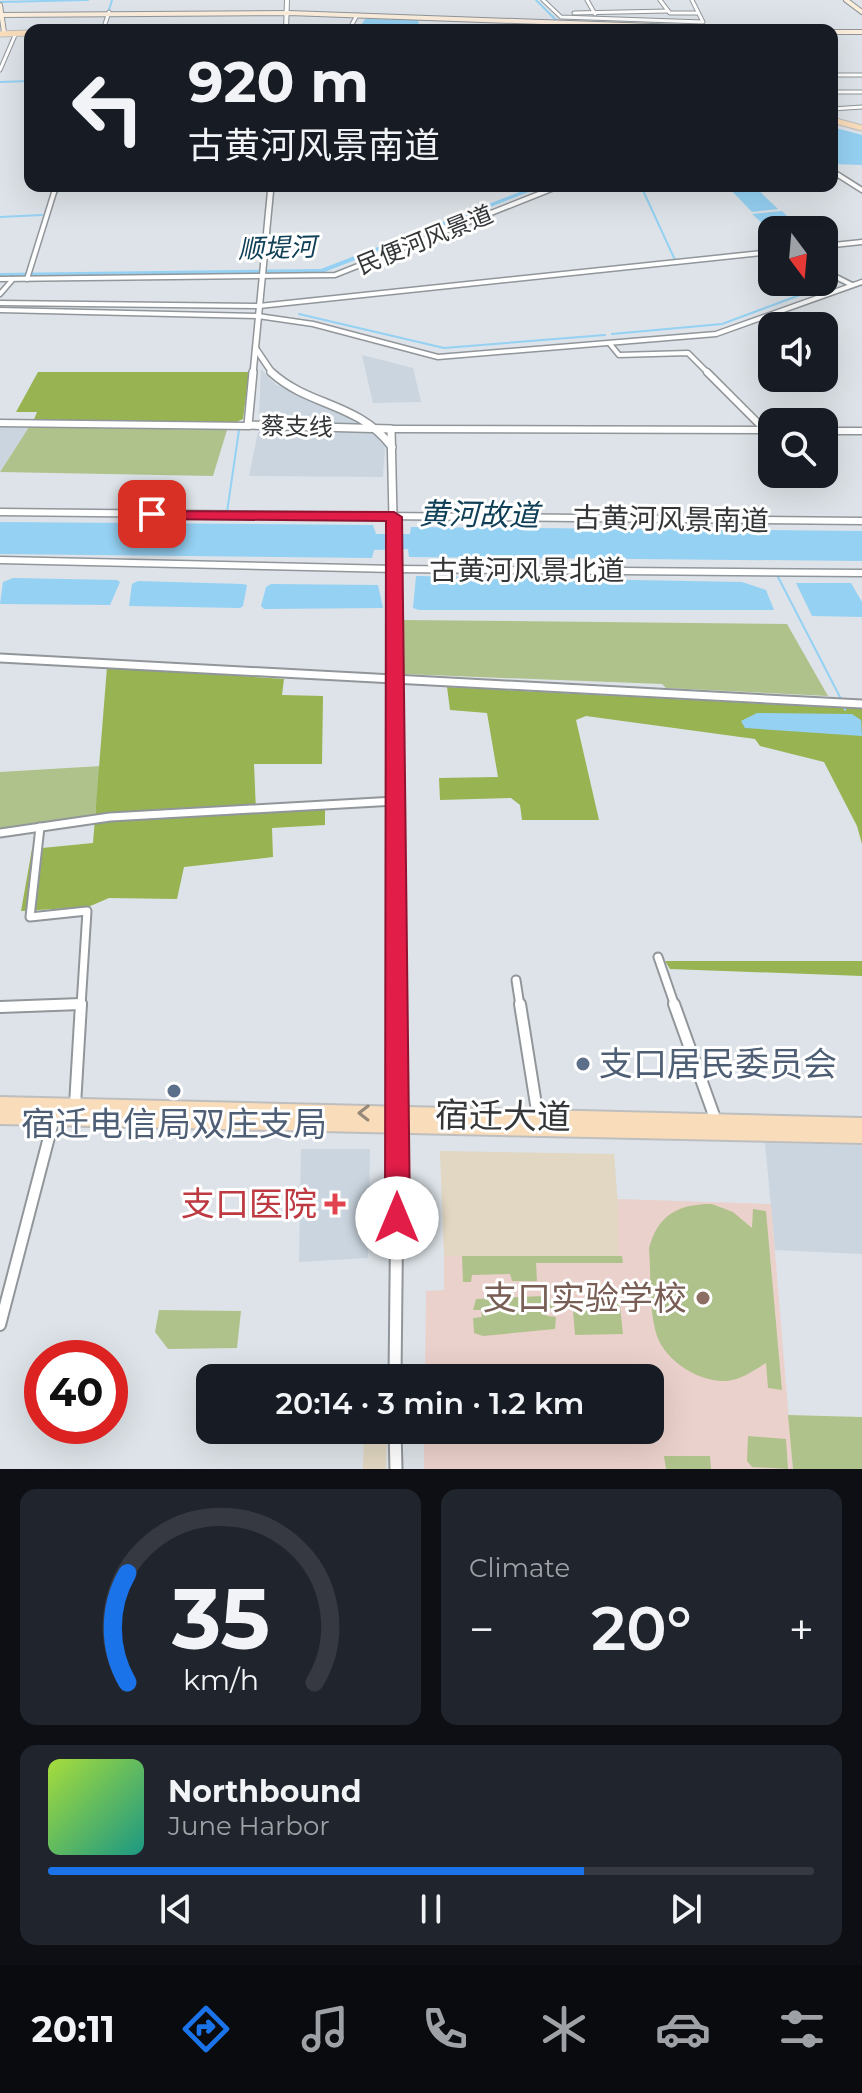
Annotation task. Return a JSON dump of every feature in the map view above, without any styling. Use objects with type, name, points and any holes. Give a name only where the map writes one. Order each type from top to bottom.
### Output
[{"type":"main road","points":[[846,0],[862,12]]},
{"type":"main road","points":[[0,5],[1,33]]},
{"type":"main road","points":[[1,15],[289,13],[580,24]]},
{"type":"main road","points":[[625,24],[646,24]]},
{"type":"main road","points":[[1,33],[24,32]]},
{"type":"main road","points":[[1,33],[24,32]]},
{"type":"main road","points":[[838,32],[862,32]]},
{"type":"main road","points":[[838,123],[862,129]]},
{"type":"main road","name":"宿迁大道","points":[[0,1104],[862,1136]]},
{"type":"main road","name":"宿迁大道","points":[[0,1117],[398,1120],[538,1117],[862,1125]]},
{"type":"street","points":[[287,0],[287,24]]},
{"type":"street","points":[[543,0],[561,17],[593,24]]},
{"type":"street","points":[[587,0],[601,24]]},
{"type":"street","points":[[660,0],[677,24]]},
{"type":"street","points":[[637,23],[703,22],[695,0]]},
{"type":"street","points":[[556,14],[594,11],[700,12]]},
{"type":"street","points":[[105,24],[109,12]]},
{"type":"street","points":[[700,12],[707,24]]},
{"type":"street","points":[[352,24],[357,15]]},
{"type":"street","points":[[0,70],[16,33]]},
{"type":"street","points":[[838,75],[862,75]]},
{"type":"street","points":[[838,92],[862,92]]},
{"type":"street","points":[[838,109],[862,107]]},
{"type":"street","points":[[838,175],[862,190]]},
{"type":"street","points":[[28,276],[54,192]]},
{"type":"street","name":"蔡支线","points":[[271,192],[249,426],[391,429]]},
{"type":"street","name":"民便河风景道","points":[[0,279],[28,276],[263,278],[338,275],[544,192]]},
{"type":"street","points":[[838,245],[862,242]]},
{"type":"street","points":[[0,303],[259,306],[758,253]]},
{"type":"street","points":[[838,278],[852,285]]},
{"type":"street","points":[[0,294],[13,279]]},
{"type":"street","points":[[0,310],[258,316],[313,324],[438,357],[716,334],[862,282]]},
{"type":"street","points":[[610,344],[619,355],[688,353],[758,420]]},
{"type":"street","points":[[255,346],[263,365],[280,380],[355,412],[378,429],[394,452]]},
{"type":"street","points":[[0,423],[249,426]]},
{"type":"street","points":[[395,1364],[398,1120],[394,452],[391,429],[758,430]]},
{"type":"street","points":[[838,431],[862,431]]},
{"type":"street","name":"古黄河风景南道","points":[[0,512],[862,521]]},
{"type":"street","name":"古黄河风景北道","points":[[0,560],[394,569],[862,573]]},
{"type":"street","points":[[0,658],[862,704]]},
{"type":"street","points":[[0,833],[110,817],[395,801]]},
{"type":"street","points":[[40,827],[30,917],[87,911],[75,1106]]},
{"type":"street","points":[[658,957],[716,1121]]},
{"type":"street","points":[[516,980],[538,1117]]},
{"type":"street","points":[[0,1007],[81,1004]]},
{"type":"street","points":[[0,1325],[54,1118]]},
{"type":"street","points":[[395,1444],[396,1469]]},
{"type":"shaded area","points":[[362,355],[413,368],[421,402],[373,403]]},
{"type":"shaded area","points":[[261,369],[276,385],[327,404],[368,425],[262,423],[259,419]]},
{"type":"shaded area","points":[[0,426],[29,427],[0,471]]},
{"type":"shaded area","points":[[258,432],[376,432],[385,446],[383,477],[249,476]]},
{"type":"shaded area","points":[[765,1143],[862,1145],[862,1254],[775,1250]]},
{"type":"shaded area","name":"支口医院","points":[[301,1149],[370,1149],[368,1258],[299,1262]]},
{"type":"shaded area","points":[[440,1151],[614,1154],[622,1256],[444,1256]]},
{"type":"shaded area","name":"支口实验学校","points":[[618,1199],[771,1204],[793,1469],[424,1469],[424,1444],[664,1444],[664,1364],[425,1364],[426,1291],[444,1290],[444,1256],[618,1256]]},
{"type":"shaded area","points":[[364,1444],[387,1444],[386,1469],[363,1469]]},
{"type":"green space","points":[[38,372],[249,372],[243,419],[234,423],[33,422],[37,412],[16,412]]},
{"type":"green space","points":[[29,427],[227,430],[213,476],[0,472]]},
{"type":"green space","points":[[402,620],[787,624],[828,696],[666,688],[662,684],[403,674]]},
{"type":"green space","points":[[107,667],[284,679],[282,695],[323,696],[322,764],[254,764],[256,811],[325,808],[325,825],[272,828],[273,857],[184,867],[177,899],[109,898],[88,907],[21,911],[32,849],[93,843]]},
{"type":"green space","points":[[447,687],[862,709],[862,844],[857,826],[824,762],[760,746],[755,739],[586,716],[576,720],[599,820],[522,820],[520,805],[511,798],[440,800],[439,778],[498,777],[487,713],[450,710]]},
{"type":"green space","points":[[101,766],[95,815],[0,829],[0,772]]},
{"type":"green space","points":[[665,961],[862,961],[862,976],[670,969]]},
{"type":"green space","points":[[712,1204],[733,1212],[752,1228],[753,1209],[766,1211],[782,1390],[768,1388],[766,1363],[737,1379],[704,1378],[672,1359],[659,1340],[651,1299],[649,1248],[653,1236],[672,1213],[690,1206]]},
{"type":"green space","points":[[462,1256],[622,1256],[623,1263],[536,1263],[537,1281],[512,1281],[510,1274],[472,1275],[471,1282],[463,1282]]},
{"type":"green space","points":[[543,1296],[556,1302],[556,1308],[546,1308],[547,1316],[556,1317],[555,1329],[483,1336],[474,1333],[473,1318],[482,1317],[481,1310],[473,1310],[476,1299]]},
{"type":"green space","points":[[572,1298],[619,1298],[623,1334],[575,1335]]},
{"type":"green space","points":[[159,1310],[241,1311],[237,1348],[168,1349],[155,1332]]},
{"type":"green space","points":[[788,1415],[862,1417],[862,1469],[793,1469]]},
{"type":"green space","points":[[748,1436],[786,1439],[788,1469],[752,1467],[747,1461]]},
{"type":"green space","points":[[664,1456],[710,1456],[711,1469],[666,1469]]},
{"type":"water","points":[[365,19],[418,20],[419,24],[362,24]]},
{"type":"water","points":[[838,129],[862,135],[862,165],[838,164]]},
{"type":"water","points":[[733,192],[760,192],[778,209],[752,212]]},
{"type":"water","points":[[782,211],[787,216],[758,216],[758,219],[752,214]]},
{"type":"water","points":[[0,522],[373,525],[376,534],[410,534],[411,527],[862,531],[862,561],[409,557],[408,549],[374,550],[372,558],[0,554]]},
{"type":"water","points":[[416,576],[742,582],[766,590],[774,610],[419,610],[413,608]]},
{"type":"water","points":[[13,578],[120,582],[110,605],[0,604],[3,582]]},
{"type":"water","points":[[138,581],[247,585],[240,608],[129,606],[132,584]]},
{"type":"water","points":[[796,583],[851,583],[862,602],[862,617],[812,616]]},
{"type":"water","points":[[271,584],[378,585],[383,608],[264,609],[261,606],[266,587]]},
{"type":"water","points":[[757,713],[852,714],[861,720],[862,736],[745,728],[741,721]]},
{"type":"waterway","points":[[0,2],[88,0]]},
{"type":"waterway","points":[[109,10],[112,0]]},
{"type":"waterway","points":[[536,0],[557,21]]},
{"type":"waterway","points":[[0,82],[24,81]]},
{"type":"waterway","name":"顺堤河","points":[[0,275],[322,271],[526,192]]},
{"type":"waterway","points":[[644,192],[675,260]]},
{"type":"waterway","points":[[0,217],[42,215]]},
{"type":"waterway","points":[[612,334],[722,324],[797,296]]},
{"type":"waterway","points":[[299,314],[444,348],[605,335]]},
{"type":"waterway","points":[[227,512],[239,430]]},
{"type":"waterway","points":[[777,575],[841,699]]},
{"type":"place","name":"支口居民委员会","points":[[583,1064]]},
{"type":"place","name":"宿迁电信局双庄支局","points":[[174,1091]]},
{"type":"place","name":"支口医院","points":[[335,1204]]},
{"type":"place","name":"支口实验学校","points":[[703,1298]]},
{"type":"route","points":[[152,514],[394,517],[395,843],[399,992],[397,1218]]},
{"type":"water label","name":"黄河故道","points":[[479,515]]}]
